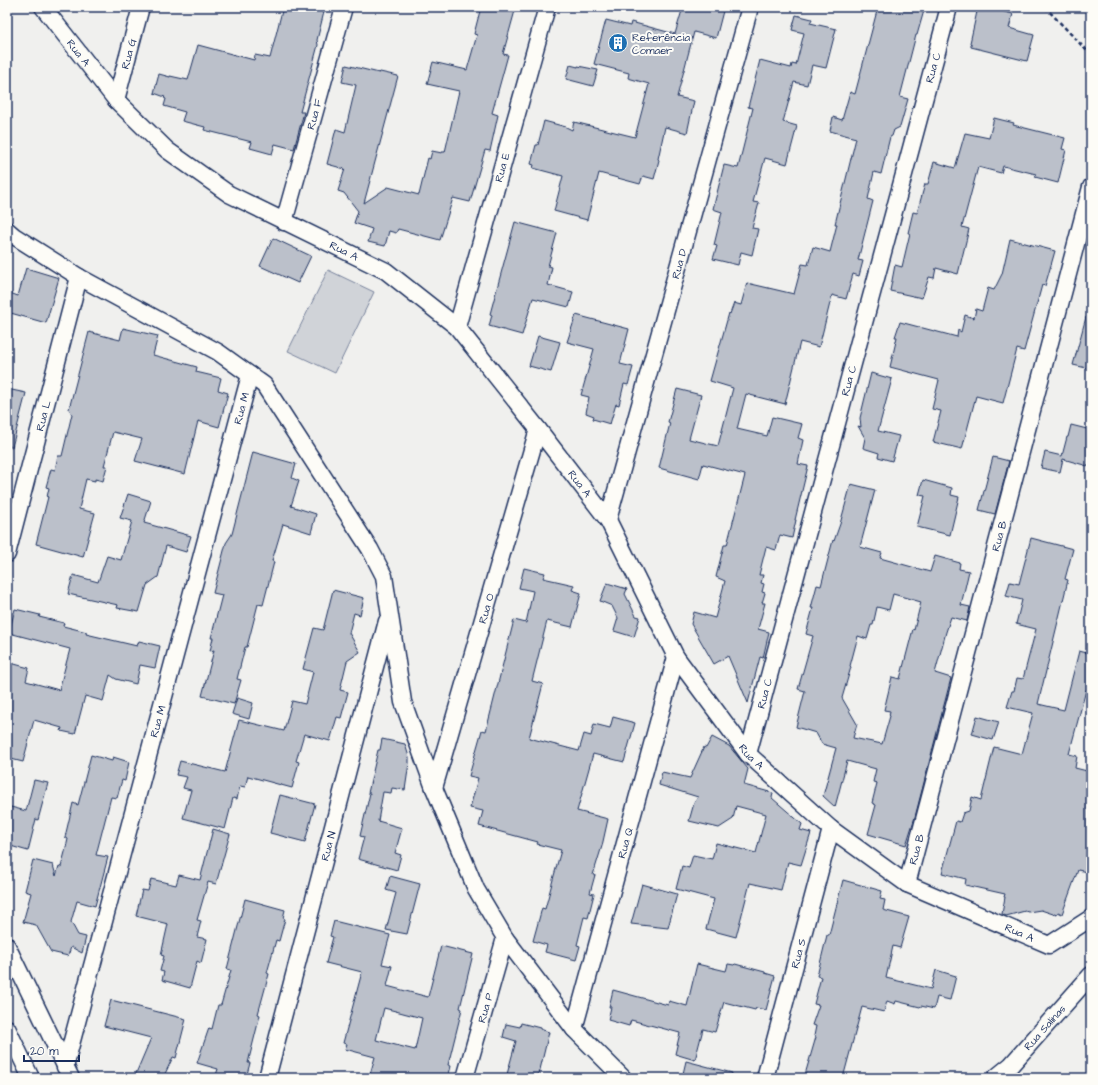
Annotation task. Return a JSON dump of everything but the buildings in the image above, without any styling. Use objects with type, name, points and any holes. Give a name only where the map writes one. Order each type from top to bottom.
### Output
[{"type":"street","name":"Rua A","points":[[43,7],[116,100],[167,150],[229,194],[386,271],[457,327],[608,520],[676,657],[748,754],[831,829],[907,884],[1049,945],[1091,918]]},
{"type":"street","name":"Rua G","points":[[116,100],[141,7]]},
{"type":"street","name":"Rua F","points":[[284,222],[344,7]]},
{"type":"street","name":"Rua E","points":[[457,327],[547,7]]},
{"type":"street","name":"Rua D","points":[[608,520],[750,7]]},
{"type":"street","name":"Rua C","points":[[748,754],[949,7]]},
{"type":"street","name":"Rua B","points":[[907,884],[1091,187]]},
{"type":"street","points":[[7,230],[79,277],[218,352],[264,385],[370,549],[384,576],[403,702],[434,788],[476,889],[505,938],[574,1029],[623,1078]]},
{"type":"street","name":"Rua L","points":[[7,554],[79,277]]},
{"type":"street","name":"Rua M","points":[[68,1073],[250,375]]},
{"type":"street","name":"Rua O","points":[[434,788],[538,429]]},
{"type":"street","name":"Rua N","points":[[267,1078],[389,614]]},
{"type":"street","name":"Rua Q","points":[[574,1029],[676,657]]},
{"type":"street","name":"Rua S","points":[[766,1078],[831,829]]},
{"type":"street","name":"Rua P","points":[[465,1078],[505,938]]},
{"type":"street","points":[[7,946],[68,1073]]},
{"type":"street","name":"Rua Salinas","points":[[995,1078],[1011,1065],[1091,975]]},
{"type":"street","points":[[7,1028],[31,1078]]},
{"type":"path","points":[[1045,7],[1091,55]]},
{"type":"shaded area","points":[[328,270],[374,292],[335,373],[288,351]]},
{"type":"place","name":"Referência Comaer","points":[[618,43]]}]
